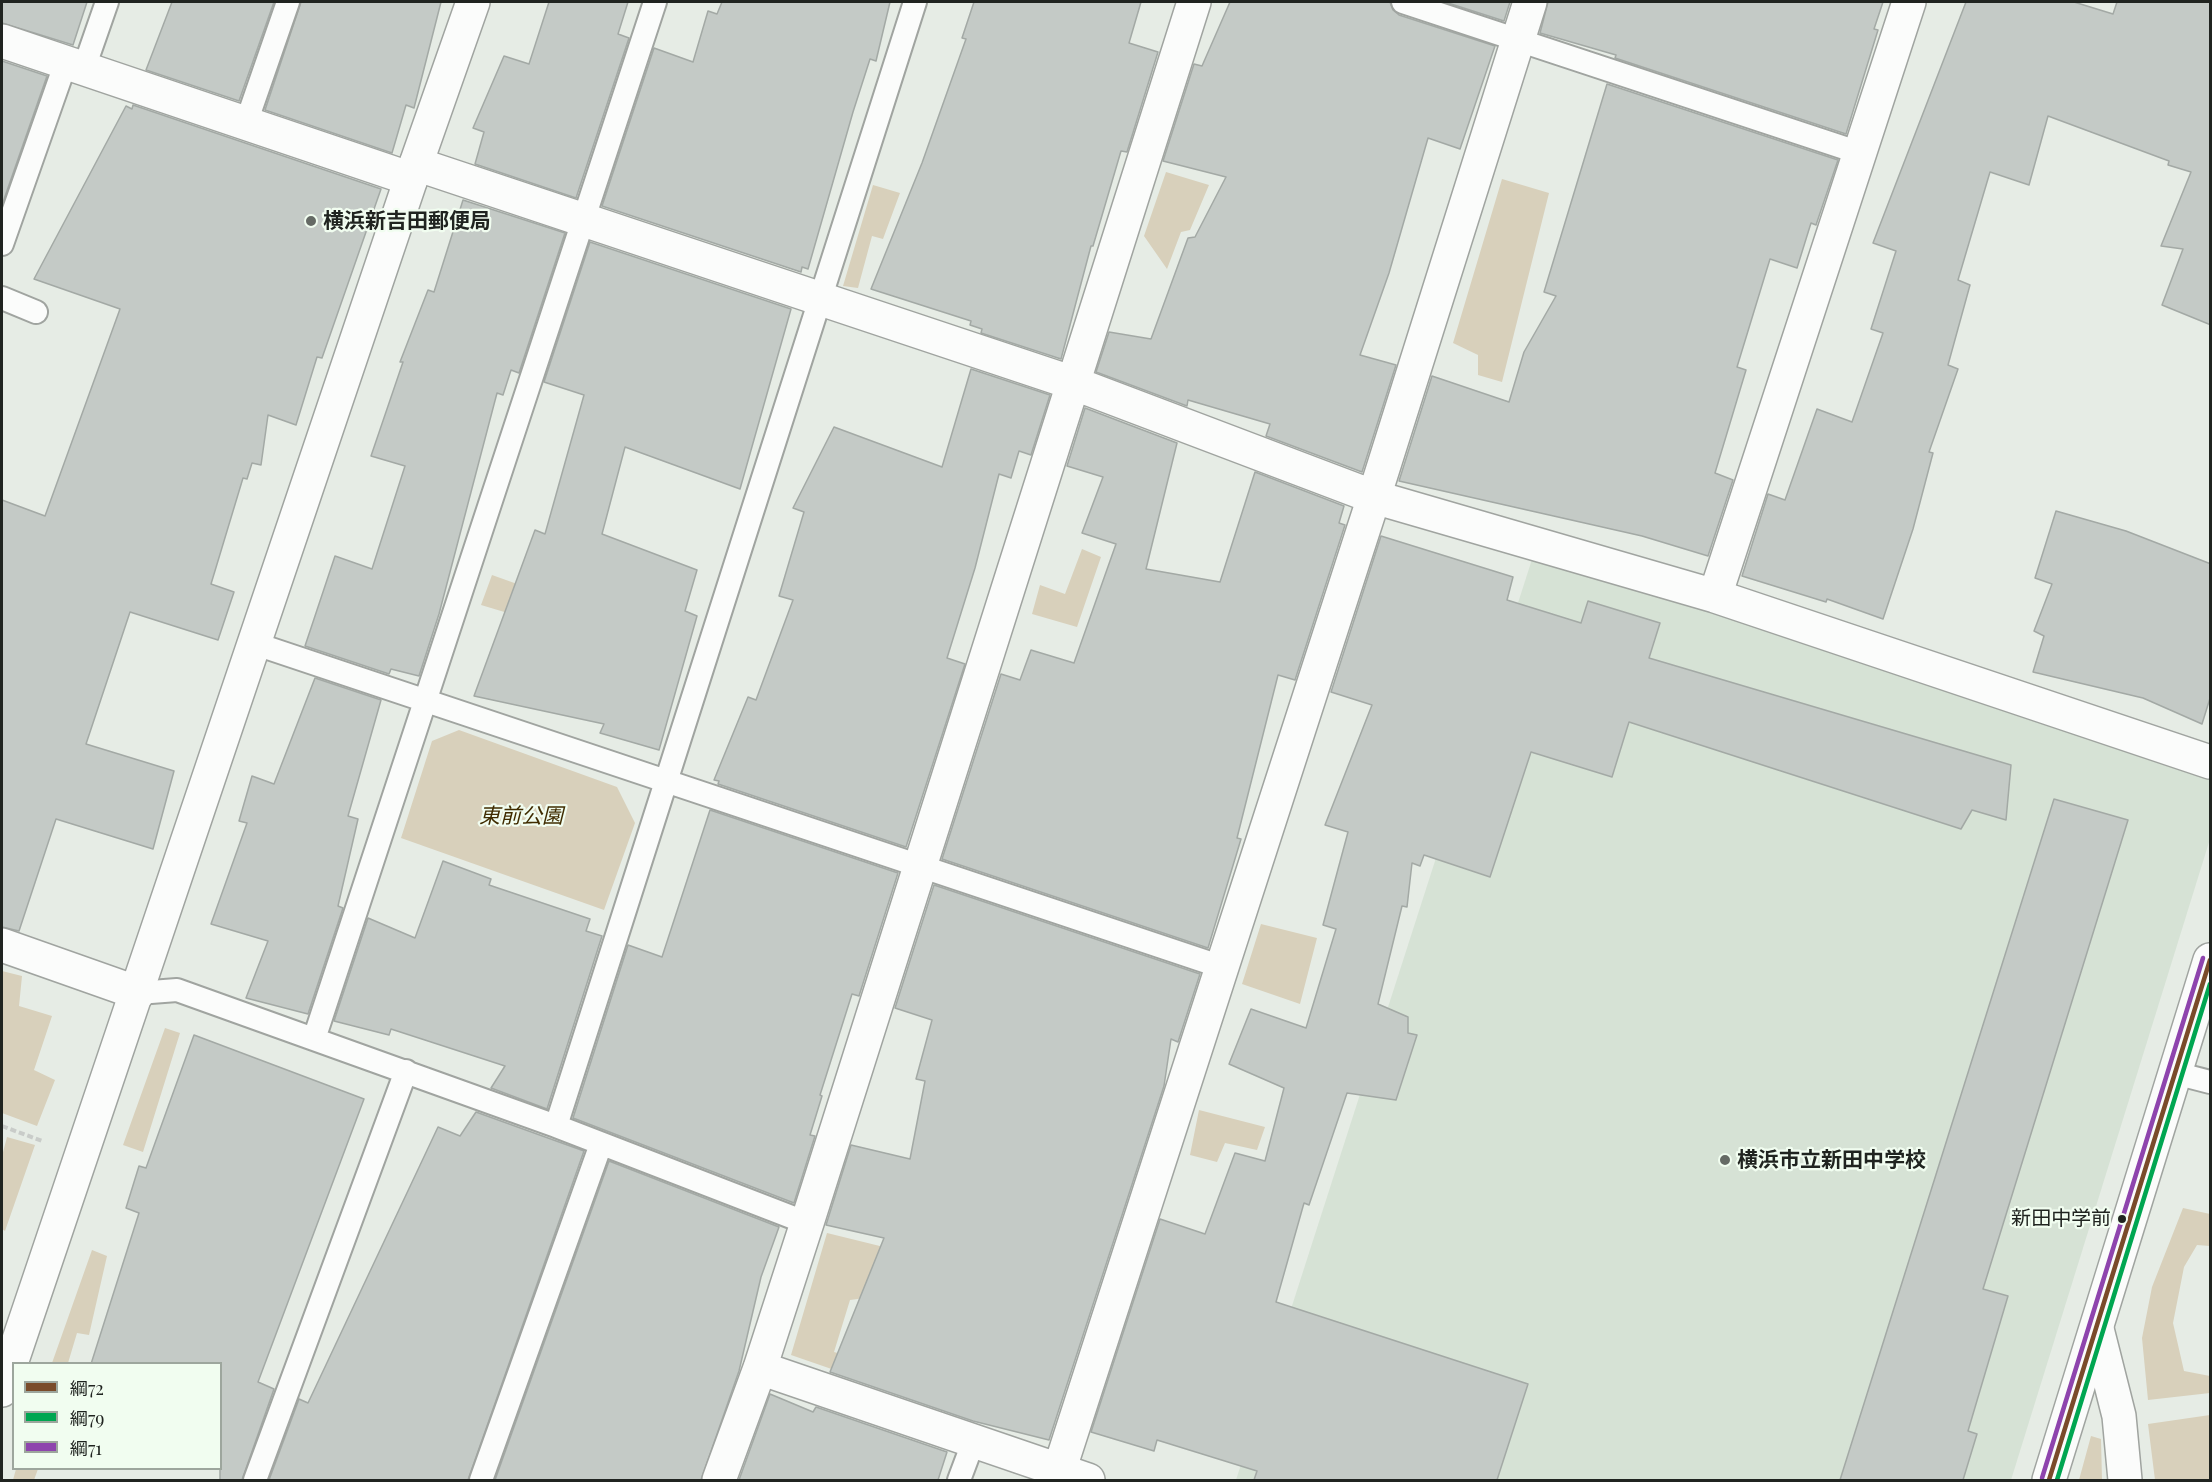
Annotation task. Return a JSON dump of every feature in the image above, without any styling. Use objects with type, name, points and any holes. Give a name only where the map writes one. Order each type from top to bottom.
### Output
[{"type":"street","points":[[2,1390],[138,993],[253,643],[413,171],[473,2]]},
{"type":"street","points":[[719,1480],[760,1368],[807,1223],[1194,2]]},
{"type":"street","points":[[760,1368],[1073,1476],[1222,967],[1374,497],[1530,2]]},
{"type":"street","points":[[1715,596],[1909,2]]},
{"type":"street","points":[[2,41],[246,123],[583,219],[1073,383],[1374,497],[1715,596],[2211,762]]},
{"type":"street","points":[[2,945],[138,993]]},
{"type":"street","points":[[2049,1480],[2211,960]]},
{"type":"street","points":[[2097,1329],[2119,1416],[2125,1480]]},
{"type":"lane","points":[[2,244],[75,65],[107,2]]},
{"type":"lane","points":[[246,123],[288,2]]},
{"type":"lane","points":[[314,1039],[655,2]]},
{"type":"lane","points":[[556,1126],[915,2]]},
{"type":"lane","points":[[1403,2],[1860,153]]},
{"type":"lane","points":[[2,298],[36,312]]},
{"type":"lane","points":[[253,643],[1222,967]]},
{"type":"lane","points":[[138,993],[177,990],[556,1126],[807,1223]]},
{"type":"lane","points":[[255,1480],[406,1071]]},
{"type":"lane","points":[[2175,1074],[2211,1082]]},
{"type":"lane","points":[[481,1480],[600,1144]]},
{"type":"lane","points":[[959,1480],[974,1440]]},
{"type":"shaded area","name":"横浜市立新田中学校","points":[[1535,550],[2210,775],[2210,839],[2011,1480],[1236,1480]]},
{"type":"green space","points":[[1166,172],[1209,185],[1190,230],[1181,232],[1167,269],[1144,236]]},
{"type":"green space","points":[[1502,179],[1549,193],[1502,382],[1478,375],[1478,355],[1453,343]]},
{"type":"green space","points":[[873,185],[900,193],[883,239],[872,236],[858,288],[843,286]]},
{"type":"green space","points":[[1082,549],[1101,557],[1077,627],[1032,614],[1040,585],[1065,594]]},
{"type":"green space","points":[[492,575],[576,605],[568,631],[481,605]]},
{"type":"green space","name":"東前公園","points":[[459,730],[617,787],[635,823],[604,910],[401,838],[432,741]]},
{"type":"green space","points":[[1261,924],[1317,938],[1300,1004],[1242,984]]},
{"type":"green space","points":[[2,971],[22,976],[19,1006],[52,1016],[34,1070],[55,1080],[37,1126],[2,1113]]},
{"type":"green space","points":[[165,1028],[180,1033],[143,1152],[123,1145]]},
{"type":"green space","points":[[1199,1110],[1265,1127],[1257,1150],[1225,1143],[1217,1162],[1190,1155]]},
{"type":"green space","points":[[7,1137],[35,1145],[5,1231],[2,1229],[2,1156]]},
{"type":"green space","points":[[2183,1208],[2210,1214],[2210,1246],[2197,1245],[2184,1267],[2173,1323],[2184,1371],[2210,1376],[2210,1393],[2148,1400],[2142,1338],[2152,1287]]},
{"type":"green space","points":[[827,1233],[953,1264],[865,1298],[850,1300],[834,1352],[879,1364],[875,1384],[791,1355]]},
{"type":"green space","points":[[92,1250],[107,1256],[89,1335],[77,1333],[68,1362],[52,1362]]},
{"type":"green space","points":[[2210,1415],[2210,1480],[2155,1480],[2148,1424]]},
{"type":"green space","points":[[2091,1436],[2101,1439],[2102,1480],[2079,1480]]},
{"type":"green space","points":[[16,1470],[38,1470],[34,1480],[13,1480]]},
{"type":"building","points":[[2,2],[87,2],[73,45],[2,23]]},
{"type":"building","points":[[172,2],[274,2],[239,101],[146,70]]},
{"type":"building","points":[[301,2],[441,2],[414,108],[406,105],[392,153],[265,110]]},
{"type":"building","points":[[549,2],[628,2],[618,34],[629,38],[576,198],[475,164],[484,132],[473,128],[504,56],[529,64]]},
{"type":"building","points":[[722,2],[890,2],[876,61],[870,59],[808,269],[802,267],[801,272],[602,206],[654,48],[693,62],[708,11],[717,14]]},
{"type":"building","points":[[974,2],[1141,2],[1129,43],[1158,52],[1127,152],[1121,151],[1093,246],[1091,246],[1061,359],[981,333],[982,329],[970,325],[971,321],[871,289],[922,163],[966,39],[962,38]]},
{"type":"building","points":[[1230,2],[1390,2],[1393,10],[1399,15],[1495,46],[1460,149],[1428,138],[1389,273],[1360,355],[1396,365],[1362,472],[1266,436],[1270,424],[1188,400],[1187,406],[1096,372],[1109,332],[1151,339],[1188,238],[1195,237],[1226,177],[1163,161],[1194,64],[1202,66]]},
{"type":"building","points":[[1445,2],[1510,2],[1504,21]]},
{"type":"building","points":[[1548,2],[1883,2],[1874,29],[1878,30],[1846,134],[1615,58],[1616,55],[1540,33]]},
{"type":"building","points":[[1966,2],[2074,2],[2113,14],[2117,2],[2211,2],[2211,325],[2162,305],[2183,249],[2161,246],[2191,172],[2168,165],[2169,161],[2048,116],[2029,185],[1990,172],[1958,280],[1970,285],[1948,365],[1958,369],[1929,452],[1933,453],[1913,529],[1883,619],[1827,599],[1826,602],[1742,576],[1768,494],[1785,500],[1817,409],[1852,422],[1883,333],[1871,329],[1896,251],[1873,243]]},
{"type":"building","points":[[2,61],[47,76],[2,205]]},
{"type":"building","points":[[1607,84],[1838,160],[1816,225],[1811,223],[1797,268],[1770,259],[1737,367],[1746,370],[1715,473],[1733,480],[1708,556],[1642,536],[1399,481],[1432,376],[1509,402],[1524,352],[1556,296],[1544,292]]},
{"type":"building","points":[[133,105],[381,189],[322,358],[317,357],[296,425],[268,415],[261,465],[252,463],[247,479],[243,478],[211,584],[234,592],[218,640],[130,612],[86,744],[174,771],[153,849],[56,819],[19,931],[2,927],[2,500],[45,516],[120,309],[34,279],[126,106],[132,109]]},
{"type":"building","points":[[463,200],[565,233],[519,373],[511,370],[503,395],[497,393],[439,614],[419,676],[391,669],[389,674],[305,646],[335,556],[372,569],[405,466],[371,456],[403,362],[400,362],[428,290],[434,292]]},
{"type":"building","points":[[590,242],[791,309],[740,489],[625,447],[602,534],[697,570],[685,611],[697,616],[659,750],[600,733],[604,724],[474,696],[535,530],[545,534],[584,395],[544,382]]},
{"type":"building","points":[[971,369],[1050,395],[1031,455],[1019,451],[1011,478],[999,474],[975,568],[947,658],[965,664],[906,847],[718,784],[719,781],[714,780],[748,697],[756,700],[793,600],[779,596],[804,512],[793,508],[834,427],[942,467]]},
{"type":"building","points":[[1085,408],[1177,443],[1146,569],[1220,582],[1255,472],[1344,506],[1339,523],[1345,525],[1295,680],[1278,675],[1237,838],[1241,839],[1208,948],[942,859],[1001,674],[1020,680],[1031,650],[1074,663],[1116,544],[1082,533],[1103,477],[1067,466]]},
{"type":"building","points":[[2056,511],[2126,531],[2211,564],[2211,695],[2202,724],[2143,698],[2033,672],[2044,636],[2034,631],[2052,584],[2035,578]]},
{"type":"building","points":[[1381,536],[1513,577],[1507,600],[1581,623],[1588,601],[1660,623],[1649,658],[2011,765],[2006,820],[1972,810],[1961,829],[1629,722],[1612,777],[1531,752],[1490,877],[1424,855],[1420,866],[1412,863],[1407,907],[1402,906],[1378,1004],[1408,1017],[1408,1033],[1417,1035],[1396,1100],[1347,1093],[1309,1205],[1304,1203],[1276,1302],[1528,1384],[1497,1480],[1254,1480],[1257,1471],[1157,1440],[1154,1451],[1091,1432],[1160,1219],[1205,1234],[1235,1153],[1265,1161],[1284,1088],[1229,1064],[1251,1009],[1306,1028],[1336,929],[1323,925],[1348,832],[1325,825],[1372,705],[1331,692]]},
{"type":"building","points":[[315,678],[381,700],[348,816],[358,819],[338,906],[343,908],[308,1014],[246,998],[268,941],[211,924],[247,823],[239,821],[252,776],[274,784]]},
{"type":"building","points":[[2054,799],[2128,820],[1983,1289],[2008,1296],[1968,1431],[1977,1434],[1963,1480],[1840,1480]]},
{"type":"building","points":[[710,810],[898,873],[859,996],[852,994],[820,1095],[822,1096],[810,1135],[815,1136],[794,1203],[573,1118],[628,945],[662,957]]},
{"type":"building","points":[[443,861],[491,879],[489,885],[590,919],[586,931],[602,936],[547,1109],[491,1088],[505,1066],[391,1029],[389,1035],[334,1021],[368,918],[415,938]]},
{"type":"building","points":[[934,885],[1200,974],[1178,1042],[1171,1039],[1164,1086],[1049,1440],[973,1421],[830,1372],[884,1238],[826,1225],[851,1145],[910,1159],[925,1081],[916,1079],[932,1020],[895,1008]]},
{"type":"building","points":[[194,1035],[364,1099],[258,1382],[274,1389],[242,1480],[220,1480],[220,1470],[222,1470],[222,1362],[92,1362],[139,1213],[126,1208],[139,1166],[146,1168]]},
{"type":"building","points":[[476,1112],[584,1151],[468,1480],[269,1480],[299,1399],[308,1403],[438,1127],[460,1136]]},
{"type":"building","points":[[609,1161],[779,1227],[761,1277],[739,1371],[701,1480],[495,1480]]},
{"type":"building","points":[[770,1394],[813,1412],[816,1407],[947,1452],[938,1480],[739,1480]]},
{"type":"transit line","name":"綱71","points":[[2042,1478],[2203,958]]},
{"type":"transit line","name":"綱72","points":[[2049,1480],[2210,960]]},
{"type":"transit line","name":"綱79","points":[[2057,1480],[2210,984]]},
{"type":"place","name":"横浜新吉田郵便局","points":[[311,221]]},
{"type":"place","name":"横浜市立新田中学校","points":[[1725,1160]]},
{"type":"place","name":"新田中学前","points":[[2122,1219]]}]
